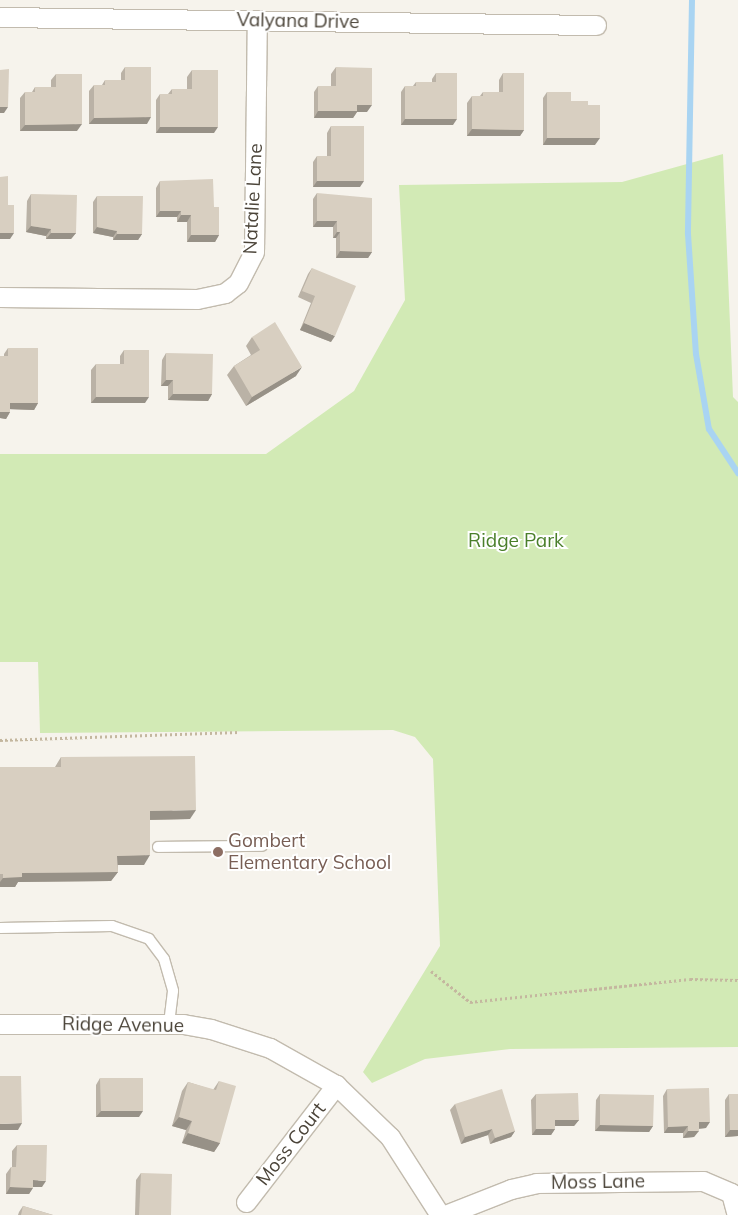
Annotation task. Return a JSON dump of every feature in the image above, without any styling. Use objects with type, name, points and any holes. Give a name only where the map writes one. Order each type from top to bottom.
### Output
[{"type":"street","name":"Valyana Drive","points":[[0,17],[596,25]]},
{"type":"street","name":"Natalie Lane","points":[[0,297],[197,299],[225,293],[238,283],[254,252],[257,20]]},
{"type":"street","name":"Ridge Avenue","points":[[0,1024],[169,1023],[211,1029],[253,1041],[336,1085],[390,1138],[440,1215]]},
{"type":"street","name":"Moss Court","points":[[246,1202],[336,1085]]},
{"type":"street","name":"Moss Lane","points":[[445,1215],[524,1185],[703,1181],[731,1193],[737,1215]]},
{"type":"lane","points":[[158,847],[262,846]]},
{"type":"lane","points":[[0,928],[112,926],[149,938],[164,959],[172,991],[169,1023]]},
{"type":"path","points":[[0,740],[239,732]]},
{"type":"path","points":[[431,971],[470,1002],[690,978],[738,980]]},
{"type":"green space","name":"Ridge Park","points":[[723,154],[733,397],[738,402],[738,1047],[510,1049],[425,1059],[372,1083],[363,1072],[440,946],[433,759],[415,737],[393,730],[40,733],[38,662],[0,662],[0,454],[266,454],[354,391],[405,300],[399,185],[622,182]]},
{"type":"building","points":[[125,67],[151,67],[151,117],[94,118],[94,85],[105,85],[105,80],[125,80]]},
{"type":"building","points":[[336,67],[372,68],[372,105],[357,105],[357,111],[318,111],[318,86],[336,86]]},
{"type":"building","points":[[9,69],[8,107],[0,107],[0,70]]},
{"type":"building","points":[[192,70],[218,70],[218,127],[160,127],[160,94],[172,94],[172,89],[192,89]]},
{"type":"building","points":[[436,73],[457,73],[457,119],[405,119],[405,86],[416,86],[416,82],[436,82]]},
{"type":"building","points":[[503,73],[524,73],[524,130],[472,129],[472,96],[483,96],[483,92],[503,92]]},
{"type":"building","points":[[56,74],[82,74],[82,124],[25,125],[25,92],[35,92],[35,87],[56,87]]},
{"type":"building","points":[[547,92],[571,92],[571,101],[588,101],[588,105],[600,105],[600,138],[547,138]]},
{"type":"building","points":[[331,126],[364,126],[364,181],[317,181],[317,156],[331,156]]},
{"type":"building","points":[[8,176],[8,205],[14,205],[14,233],[0,233],[0,177]]},
{"type":"building","points":[[213,179],[214,207],[219,207],[219,235],[191,235],[191,215],[181,215],[181,211],[160,211],[160,181]]},
{"type":"building","points":[[317,193],[372,198],[372,252],[340,251],[340,232],[337,232],[337,221],[317,221]]},
{"type":"building","points":[[31,194],[77,195],[76,233],[51,233],[51,229],[31,226]]},
{"type":"building","points":[[97,196],[143,196],[142,234],[117,234],[117,231],[97,227]]},
{"type":"building","points":[[312,268],[356,286],[335,336],[304,323],[315,296],[302,291]]},
{"type":"building","points":[[275,322],[302,367],[252,397],[234,366],[260,350],[252,337]]},
{"type":"building","points":[[8,348],[38,348],[38,403],[10,403],[10,412],[0,412],[0,356],[8,356]]},
{"type":"building","points":[[124,350],[149,350],[149,397],[96,397],[96,364],[124,364]]},
{"type":"building","points":[[166,353],[213,354],[212,394],[173,394],[173,380],[166,380]]},
{"type":"building","points":[[195,756],[196,810],[150,811],[150,855],[117,856],[118,872],[22,873],[22,877],[3,878],[3,874],[0,874],[0,767],[61,767],[61,757]]},
{"type":"building","points":[[0,1076],[21,1076],[22,1123],[0,1124]]},
{"type":"building","points":[[100,1078],[143,1078],[143,1111],[101,1111]]},
{"type":"building","points":[[219,1081],[236,1086],[220,1143],[188,1133],[192,1121],[179,1117],[188,1082],[216,1090]]},
{"type":"building","points":[[709,1088],[710,1122],[699,1122],[699,1131],[688,1131],[688,1126],[668,1127],[667,1089]]},
{"type":"building","points":[[502,1089],[515,1131],[495,1138],[492,1129],[465,1137],[455,1104]]},
{"type":"building","points":[[578,1093],[579,1120],[555,1120],[555,1129],[536,1129],[536,1094]]},
{"type":"building","points":[[600,1094],[654,1095],[653,1126],[600,1125]]},
{"type":"building","points":[[729,1094],[738,1094],[738,1130],[730,1130]]},
{"type":"building","points":[[17,1145],[47,1145],[46,1181],[33,1180],[33,1188],[10,1187],[11,1167],[16,1167]]},
{"type":"building","points":[[141,1173],[172,1174],[171,1215],[139,1215]]},
{"type":"building","points":[[23,1206],[53,1215],[21,1215]]},
{"type":"waterway","points":[[692,0],[688,234],[696,354],[709,429],[738,473]]},
{"type":"place","name":"Gombert Elementary School","points":[[218,852]]}]
